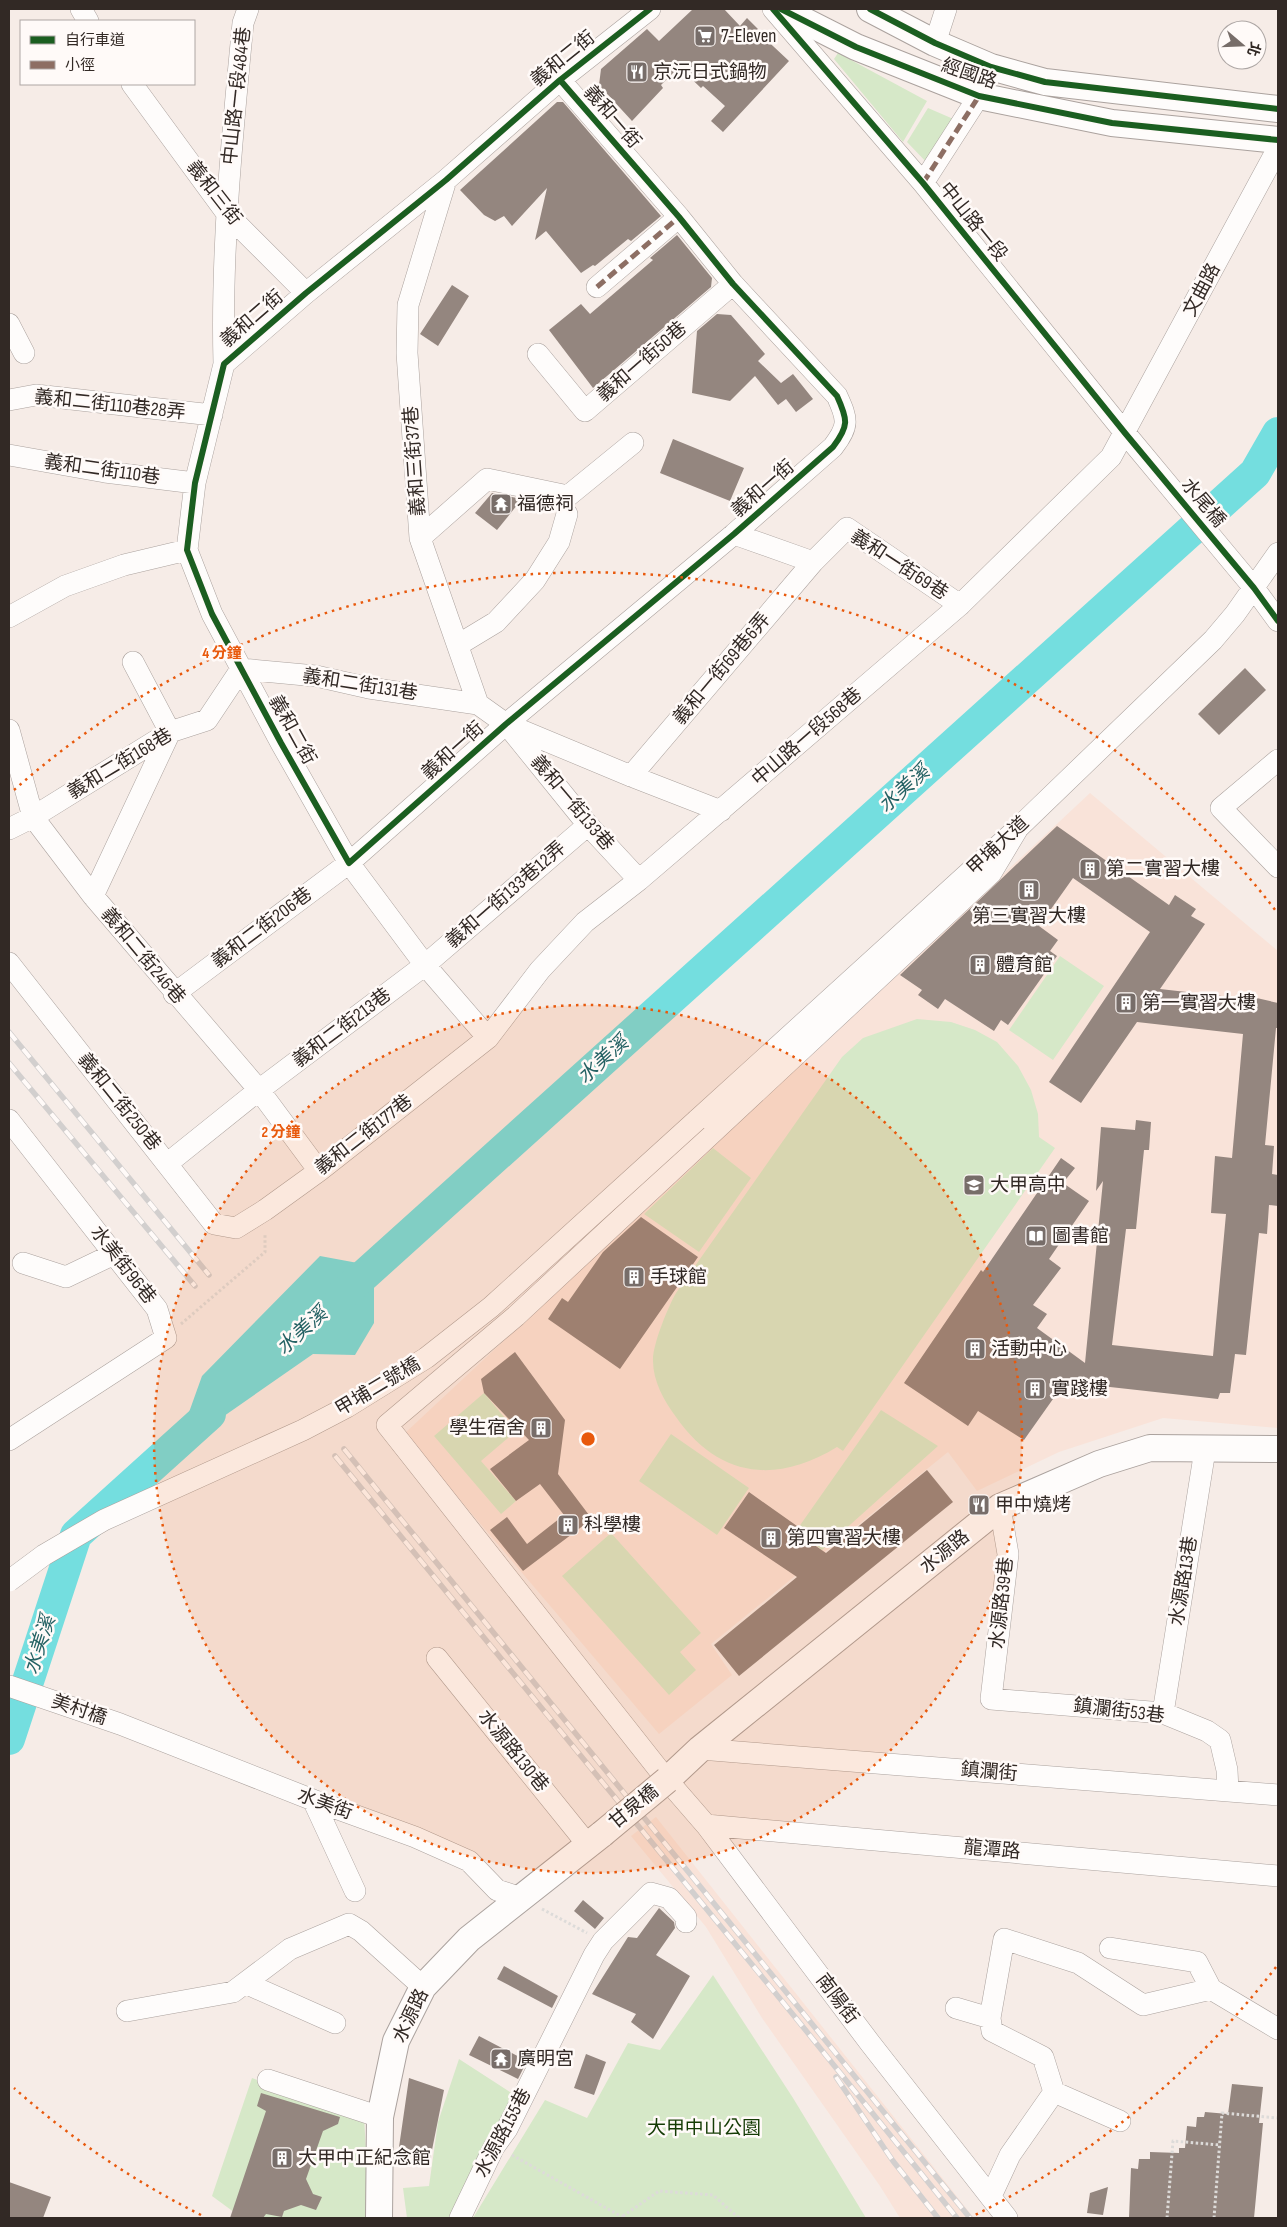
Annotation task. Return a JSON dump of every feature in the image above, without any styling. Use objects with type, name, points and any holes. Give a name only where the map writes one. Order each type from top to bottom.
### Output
[{"type":"main road","name":"經國路","points":[[781,9],[856,47],[979,96],[1112,123],[1278,140]]},
{"type":"main road","name":"經國路","points":[[870,9],[935,43],[991,67],[1045,82],[1278,109]]},
{"type":"main road","name":"水源路","points":[[667,1780],[700,1749],[1000,1507],[1099,1464],[1150,1448],[1205,1450],[1278,1449]]},
{"type":"main road","name":"甘泉橋","points":[[595,1839],[667,1780]]},
{"type":"main road","name":"水源路","points":[[379,2218],[380,2117],[396,2041],[423,1987],[470,1939],[595,1839]]},
{"type":"street","points":[[81,9],[87,20]]},
{"type":"street","name":"中山路一段484巷","points":[[224,364],[223,322],[234,119],[243,23],[248,9]]},
{"type":"street","name":"義和二街","points":[[488,1038],[425,965],[349,863],[212,614],[187,550],[195,482],[224,364],[306,292],[446,180],[560,80],[650,9]]},
{"type":"street","name":"中山路一段","points":[[772,9],[923,184],[1146,459]]},
{"type":"street","points":[[935,43],[946,9]]},
{"type":"street","name":"義和一街","points":[[349,863],[506,724],[734,534],[833,447],[844,432],[846,416],[837,396],[733,284],[680,217],[560,80]]},
{"type":"street","name":"義和三街","points":[[133,85],[228,216],[306,292]]},
{"type":"street","points":[[923,184],[979,96]]},
{"type":"street","name":"文曲路","points":[[1125,433],[1278,148]]},
{"type":"street","name":"義和三街37巷","points":[[446,180],[408,305],[407,353],[420,538],[478,704]]},
{"type":"street","points":[[597,287],[680,217]]},
{"type":"street","name":"義和一街50巷","points":[[538,354],[585,411],[733,284]]},
{"type":"street","points":[[9,324],[24,353]]},
{"type":"street","name":"義和二街110巷28弄","points":[[9,400],[36,395],[212,415]]},
{"type":"street","name":"中山路一段568巷","points":[[488,1038],[540,970],[585,922],[639,880],[721,811],[960,605],[1111,456],[1125,433]]},
{"type":"street","points":[[420,538],[487,479],[568,496],[633,443]]},
{"type":"street","name":"義和二街110巷","points":[[9,456],[104,472],[195,482]]},
{"type":"street","name":"水尾橋","points":[[1146,459],[1254,588]]},
{"type":"street","points":[[458,645],[496,622],[535,580],[559,542],[567,514]]},
{"type":"street","name":"義和一街69巷","points":[[813,562],[847,528],[960,605]]},
{"type":"street","points":[[734,534],[813,562]]},
{"type":"street","points":[[9,616],[65,586],[124,565],[187,550]]},
{"type":"street","name":"甲埔大道","points":[[698,1120],[1018,828],[1213,640],[1254,588],[1278,553]]},
{"type":"street","name":"義和一街69巷6弄","points":[[631,776],[813,562]]},
{"type":"street","points":[[1254,588],[1278,621]]},
{"type":"street","points":[[93,896],[170,732],[133,662]]},
{"type":"street","name":"義和二街131巷","points":[[241,669],[316,676],[369,688],[478,704]]},
{"type":"street","name":"義和二街168巷","points":[[9,830],[170,732],[207,720],[241,669]]},
{"type":"street","points":[[478,704],[506,724],[721,811]]},
{"type":"street","name":"義和一街133巷","points":[[506,724],[588,825],[639,880]]},
{"type":"street","points":[[9,730],[33,817]]},
{"type":"street","points":[[1278,760],[1221,808],[1278,867]]},
{"type":"street","name":"義和二街246巷","points":[[33,817],[93,896],[174,994],[259,1090]]},
{"type":"street","name":"義和一街133巷12弄","points":[[425,965],[588,825]]},
{"type":"street","name":"南陽街","points":[[1007,2218],[870,2043],[706,1825],[667,1780],[387,1425],[516,1316],[984,880],[991,873],[1018,828]]},
{"type":"street","name":"義和二街206巷","points":[[174,994],[349,863]]},
{"type":"street","name":"義和二街250巷","points":[[9,963],[168,1163],[214,1224],[236,1228]]},
{"type":"street","name":"義和二街213巷","points":[[168,1163],[259,1090],[425,965]]},
{"type":"street","name":"義和二街177巷","points":[[236,1228],[265,1210],[319,1171],[488,1038]]},
{"type":"street","points":[[259,1090],[319,1171]]},
{"type":"street","name":"水美街96巷","points":[[9,1120],[157,1309],[166,1338]]},
{"type":"street","name":"甲埔二號橋","points":[[9,1580],[44,1555],[104,1520],[303,1430],[348,1407],[426,1358],[491,1307],[698,1120]]},
{"type":"street","points":[[23,1263],[66,1277],[114,1254]]},
{"type":"street","points":[[9,1440],[166,1338]]},
{"type":"street","name":"水源路13巷","points":[[1163,1713],[1205,1450]]},
{"type":"street","name":"水源路39巷","points":[[991,1698],[1008,1554],[1000,1507]]},
{"type":"street","name":"水源路130巷","points":[[437,1658],[595,1839]]},
{"type":"street","name":"美村橋","points":[[9,1686],[120,1724]]},
{"type":"street","name":"鎮瀾街53巷","points":[[991,1698],[1163,1713],[1208,1731],[1220,1740],[1227,1770],[1228,1791]]},
{"type":"street","name":"水美街","points":[[120,1724],[313,1800],[415,1837],[469,1861],[496,1890],[521,1898]]},
{"type":"street","name":"鎮瀾街","points":[[700,1749],[1278,1794]]},
{"type":"street","points":[[313,1800],[355,1891]]},
{"type":"street","name":"龍潭路","points":[[706,1825],[1278,1876]]},
{"type":"street","name":"水源路155巷","points":[[460,2218],[494,2146],[507,2129],[594,1955],[603,1941],[651,1893],[669,1898],[686,1917],[686,1922]]},
{"type":"street","points":[[127,2011],[233,1992],[290,1949],[349,1924],[361,1931],[423,1987]]},
{"type":"street","points":[[1120,2121],[1054,2092],[1043,2057],[992,2031],[990,2018],[1004,1939],[1078,1963],[1143,2005],[1210,1989]]},
{"type":"street","points":[[1110,1948],[1197,1962],[1210,1989],[1278,2029]]},
{"type":"street","points":[[245,1983],[335,2023]]},
{"type":"street","points":[[956,2008],[990,2018]]},
{"type":"street","points":[[268,2080],[380,2117]]},
{"type":"street","points":[[991,2196],[1010,2155],[1054,2092]]},
{"type":"path","points":[[166,1338],[265,1252],[265,1210]]},
{"type":"path","points":[[521,1898],[603,1941]]},
{"type":"path","points":[[1214,2218],[1222,2113],[1278,2118]]},
{"type":"path","points":[[1167,2218],[1173,2141],[1220,2145]]},
{"type":"path","points":[[494,2146],[531,2164],[623,2217],[659,2191],[713,2195],[739,2218]]},
{"type":"shaded area","name":"大甲高中","points":[[1090,793],[1278,951],[1278,1428],[1163,1418],[1059,1452],[977,1491],[948,1452],[711,1644],[732,1675],[659,1734],[404,1434]]},
{"type":"shaded area","points":[[656,1817],[974,2218],[900,2218],[880,2186],[762,2018],[706,1927],[631,1836]]},
{"type":"green space","points":[[838,53],[927,101],[903,142],[834,59]]},
{"type":"green space","points":[[928,108],[958,121],[930,166],[907,142]]},
{"type":"green space","points":[[1060,956],[1104,986],[1053,1060],[1009,1030]]},
{"type":"green space","points":[[917,1019],[951,1022],[975,1030],[997,1042],[1018,1066],[1031,1090],[1038,1114],[1039,1137],[1055,1148],[843,1451],[837,1447],[814,1459],[792,1467],[770,1470],[749,1469],[729,1463],[710,1452],[692,1437],[663,1398],[653,1368],[653,1354],[665,1317],[676,1293],[842,1057],[863,1038]]},
{"type":"green space","points":[[713,1148],[751,1178],[699,1252],[644,1214]]},
{"type":"green space","points":[[484,1393],[516,1431],[481,1461],[516,1501],[501,1514],[434,1436]]},
{"type":"green space","points":[[881,1410],[938,1446],[822,1550],[796,1531]]},
{"type":"green space","points":[[671,1434],[749,1488],[717,1535],[639,1481]]},
{"type":"green space","points":[[611,1533],[701,1633],[680,1652],[696,1670],[669,1695],[562,1576]]},
{"type":"green space","name":"大甲中山公園","points":[[713,1975],[793,2098],[866,2218],[473,2218],[545,2100],[587,2118],[628,2043],[660,2050]]},
{"type":"green space","points":[[459,2059],[516,2096],[452,2218],[407,2218],[403,2188],[429,2186],[438,2122]]},
{"type":"green space","points":[[252,2078],[364,2117],[370,2218],[242,2218],[212,2196]]},
{"type":"water","points":[[320,1256],[374,1266],[374,1323],[355,1355],[313,1354],[214,1423],[178,1443],[202,1376]]},
{"type":"building","points":[[693,9],[724,9],[740,26],[747,18],[758,29],[756,30],[789,61],[723,132],[711,121],[725,106],[703,86],[701,88],[679,67],[661,85],[663,88],[632,121],[599,85],[601,69],[647,29],[659,41]]},
{"type":"building","points":[[557,102],[563,102],[661,216],[631,241],[628,239],[595,266],[593,265],[581,273],[546,231],[535,240],[547,188],[512,226],[504,216],[495,221],[484,215],[460,190]]},
{"type":"building","points":[[677,235],[712,278],[711,287],[593,388],[549,330],[581,304],[590,314],[653,260],[650,258]]},
{"type":"building","points":[[452,285],[469,296],[438,346],[420,334]]},
{"type":"building","points":[[717,314],[731,315],[765,354],[758,361],[781,383],[793,374],[813,399],[796,412],[786,399],[778,405],[755,376],[730,401],[692,393],[697,331]]},
{"type":"building","points":[[673,439],[744,468],[730,501],[660,473]]},
{"type":"building","name":"福德祠","points":[[492,493],[522,499],[497,530],[475,513]]},
{"type":"building","points":[[1245,668],[1266,690],[1219,735],[1198,714]]},
{"type":"building","points":[[1057,826],[1169,905],[1175,895],[1196,909],[1191,916],[1205,924],[1160,989],[1248,999],[1248,996],[1278,1003],[1278,1028],[1276,1028],[1265,1145],[1274,1146],[1272,1174],[1278,1175],[1278,1206],[1269,1205],[1267,1234],[1259,1233],[1246,1355],[1235,1354],[1230,1393],[1220,1393],[1218,1399],[1065,1382],[1024,1440],[978,1411],[968,1426],[904,1383],[981,1270],[983,1272],[1061,1158],[1075,1168],[1063,1183],[1089,1201],[1049,1259],[1061,1268],[1033,1305],[1047,1314],[1037,1328],[1085,1363],[1103,1181],[1096,1191],[1101,1127],[1135,1130],[1136,1120],[1151,1122],[1149,1150],[1144,1150],[1136,1229],[1126,1229],[1112,1345],[1213,1356],[1226,1214],[1211,1213],[1215,1156],[1232,1158],[1243,1034],[1137,1022],[1081,1103],[1049,1082],[1150,932],[1073,878],[1039,926],[1058,940],[1050,951],[1057,956],[1008,1025],[1001,1020],[994,1031],[945,999],[938,1009],[918,995],[922,990],[900,975]]},
{"type":"building","name":"手球館","points":[[641,1217],[698,1257],[620,1369],[548,1319],[562,1298],[568,1302],[603,1252]]},
{"type":"building","name":"學生宿舍","points":[[515,1352],[565,1420],[558,1474],[592,1519],[523,1571],[490,1530],[507,1517],[527,1544],[564,1515],[540,1484],[516,1501],[490,1469],[529,1440],[484,1393],[481,1379]]},
{"type":"building","points":[[927,1470],[953,1502],[739,1676],[714,1645],[797,1577],[724,1528],[749,1492],[797,1526],[794,1531],[826,1553]]},
{"type":"building","points":[[583,1900],[604,1918],[595,1929],[574,1911]]},
{"type":"building","points":[[659,1908],[674,1922],[675,1928],[656,1955],[690,1976],[653,2039],[631,2022],[636,2014],[592,1994],[628,1937],[637,1938]]},
{"type":"building","points":[[504,1966],[558,1996],[552,2008],[497,1979]]},
{"type":"building","name":"廣明宮","points":[[479,2036],[527,2061],[518,2079],[469,2055]]},
{"type":"building","points":[[586,2054],[606,2062],[594,2095],[574,2088]]},
{"type":"building","points":[[409,2078],[444,2090],[430,2160],[398,2154]]},
{"type":"building","points":[[1232,2084],[1263,2087],[1259,2123],[1263,2123],[1254,2218],[1129,2218],[1131,2168],[1138,2169],[1139,2159],[1150,2159],[1150,2152],[1179,2153],[1179,2148],[1185,2148],[1187,2126],[1196,2127],[1197,2117],[1204,2117],[1205,2112],[1228,2114]]},
{"type":"building","name":"大甲中正紀念館","points":[[261,2093],[340,2117],[338,2124],[323,2131],[306,2179],[313,2194],[322,2197],[316,2210],[301,2205],[284,2211],[282,2217],[266,2214],[263,2218],[230,2218],[266,2111],[257,2106]]},
{"type":"building","points":[[9,2182],[51,2197],[43,2218],[9,2218]]},
{"type":"building","points":[[1108,2187],[1103,2215],[1087,2213],[1090,2193]]},
{"type":"waterway","name":"水美溪","points":[[341,1296],[1255,473],[1278,433]]},
{"type":"waterway","name":"水美溪","points":[[9,1739],[76,1535],[210,1414]]},
{"type":"railway","points":[[9,1032],[209,1275]]},
{"type":"railway","points":[[9,1063],[195,1286]]},
{"type":"railway","points":[[344,1449],[970,2218]]},
{"type":"railway","points":[[335,1456],[795,2017],[957,2218]]},
{"type":"railway","points":[[836,2077],[893,2161],[938,2218]]},
{"type":"marked path","points":[[923,183],[979,96]]},
{"type":"marked path","points":[[597,287],[679,217]]},
{"type":"cycle path","points":[[560,80],[679,217],[733,284],[837,396],[845,417],[844,428],[833,447],[734,534],[506,724],[349,863],[281,743],[212,614],[187,550],[195,483],[224,364],[306,293],[446,180],[560,80],[650,9]]},
{"type":"cycle path","points":[[773,9],[923,183],[1125,433],[1254,588],[1278,621]]},
{"type":"cycle path","points":[[781,9],[856,47],[979,96],[1112,123],[1278,140]]},
{"type":"cycle path","points":[[870,9],[935,43],[991,67],[1045,82],[1278,109]]},
{"type":"place","name":"7-Eleven","points":[[705,36]]},
{"type":"place","name":"京沅日式鍋物","points":[[637,72]]},
{"type":"place","name":"福德祠","points":[[501,504]]},
{"type":"place","name":"第二實習大樓","points":[[1090,869]]},
{"type":"place","name":"第三實習大樓","points":[[1029,890]]},
{"type":"place","name":"體育館","points":[[980,965]]},
{"type":"place","name":"第一實習大樓","points":[[1126,1003]]},
{"type":"place","name":"大甲高中","points":[[974,1185]]},
{"type":"place","name":"圖書館","points":[[1036,1236]]},
{"type":"place","name":"手球館","points":[[634,1277]]},
{"type":"place","name":"活動中心","points":[[975,1349]]},
{"type":"place","name":"實踐樓","points":[[1035,1389]]},
{"type":"place","name":"學生宿舍","points":[[541,1428]]},
{"type":"place","name":"甲中燒烤","points":[[979,1505]]},
{"type":"place","name":"科學樓","points":[[568,1525]]},
{"type":"place","name":"第四實習大樓","points":[[771,1538]]},
{"type":"place","name":"廣明宮","points":[[501,2059]]},
{"type":"place","name":"大甲中正紀念館","points":[[282,2158]]}]
